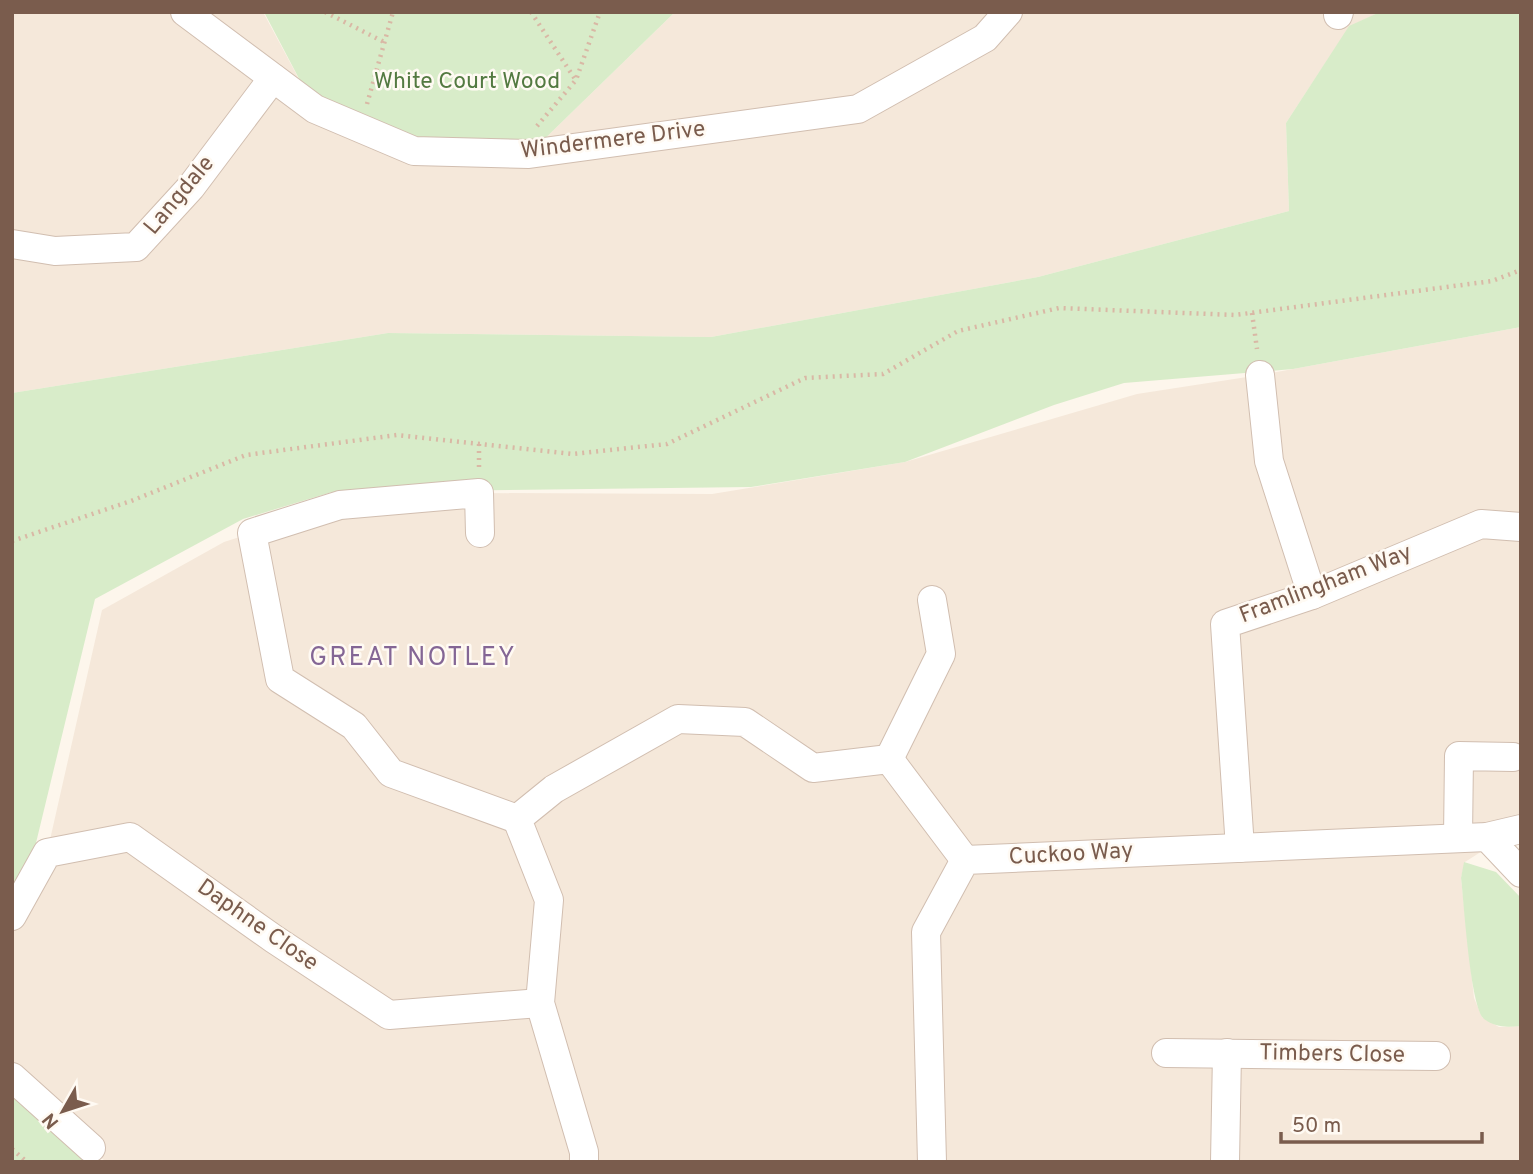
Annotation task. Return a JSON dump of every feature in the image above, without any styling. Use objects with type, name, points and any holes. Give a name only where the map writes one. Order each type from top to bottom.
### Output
[{"type":"street","name":"Windermere Drive","points":[[185,12],[315,109],[414,151],[513,153],[542,152],[858,109],[985,38],[1008,12]]},
{"type":"street","name":"Langdale","points":[[12,244],[55,251],[136,247],[191,187],[273,78]]},
{"type":"street","points":[[1260,375],[1269,461],[1312,595]]},
{"type":"street","points":[[480,533],[479,493],[340,505],[252,533],[280,679],[354,726],[391,773],[517,819],[549,900],[540,1003],[584,1152],[584,1162]]},
{"type":"street","name":"Framlingham Way","points":[[1240,848],[1225,624],[1312,595],[1481,524],[1521,527]]},
{"type":"street","points":[[889,759],[941,654],[932,600]]},
{"type":"street","points":[[517,819],[554,789],[678,719],[745,722],[813,768],[889,759]]},
{"type":"street","points":[[1458,838],[1459,756],[1513,757]]},
{"type":"street","points":[[889,759],[965,860],[926,932],[932,1162]]},
{"type":"street","name":"Cuckoo Way","points":[[965,860],[1488,837],[1521,829]]},
{"type":"street","name":"Daphne Close","points":[[12,916],[47,853],[130,837],[274,939],[389,1015],[540,1003]]},
{"type":"street","points":[[1488,837],[1521,873]]},
{"type":"street","name":"Timbers Close","points":[[1166,1053],[1436,1056]]},
{"type":"street","name":"Timbers Close","points":[[1225,1162],[1227,1053]]},
{"type":"street","points":[[12,1077],[91,1148]]},
{"type":"path","points":[[325,12],[384,42]]},
{"type":"path","points":[[361,128],[393,12]]},
{"type":"path","points":[[531,12],[576,80]]},
{"type":"path","points":[[513,153],[576,80],[600,12]]},
{"type":"path","points":[[12,541],[131,501],[246,455],[397,435],[572,454],[667,444],[805,378],[883,374],[958,331],[1059,308],[1235,315],[1492,281],[1521,270]]},
{"type":"path","points":[[1252,313],[1260,375]]},
{"type":"path","points":[[12,1149],[27,1162]]},
{"type":"shaded area","points":[[12,12],[263,12],[315,109],[529,154],[675,12],[1380,12],[1349,27],[1286,123],[1289,211],[1038,277],[711,337],[388,333],[12,393]]},
{"type":"shaded area","points":[[1521,327],[1521,836],[1498,841],[1465,862],[1461,878],[1474,998],[1482,1017],[1499,1027],[1521,1026],[1521,1162],[106,1162],[12,1077],[12,916],[47,853],[102,610],[224,542],[340,505],[479,493],[712,494],[905,462],[1137,394],[1260,375]]},
{"type":"green space","name":"White Court Wood","points":[[264,12],[675,12],[529,154],[414,151],[315,109]]},
{"type":"green space","points":[[1380,12],[1521,12],[1521,327],[1293,369],[1124,383],[1054,405],[905,462],[751,487],[332,492],[243,519],[95,599],[35,847],[12,890],[12,393],[388,333],[711,337],[1038,277],[1289,211],[1286,123],[1349,26]]},
{"type":"green space","points":[[1464,862],[1496,872],[1521,898],[1521,1026],[1493,1024],[1484,1019],[1479,1010],[1471,975],[1466,930],[1461,878]]},
{"type":"green space","points":[[12,1094],[88,1161],[88,1162],[12,1162]]},
{"type":"district","name":"GREAT NOTLEY","points":[[413,658]]}]
